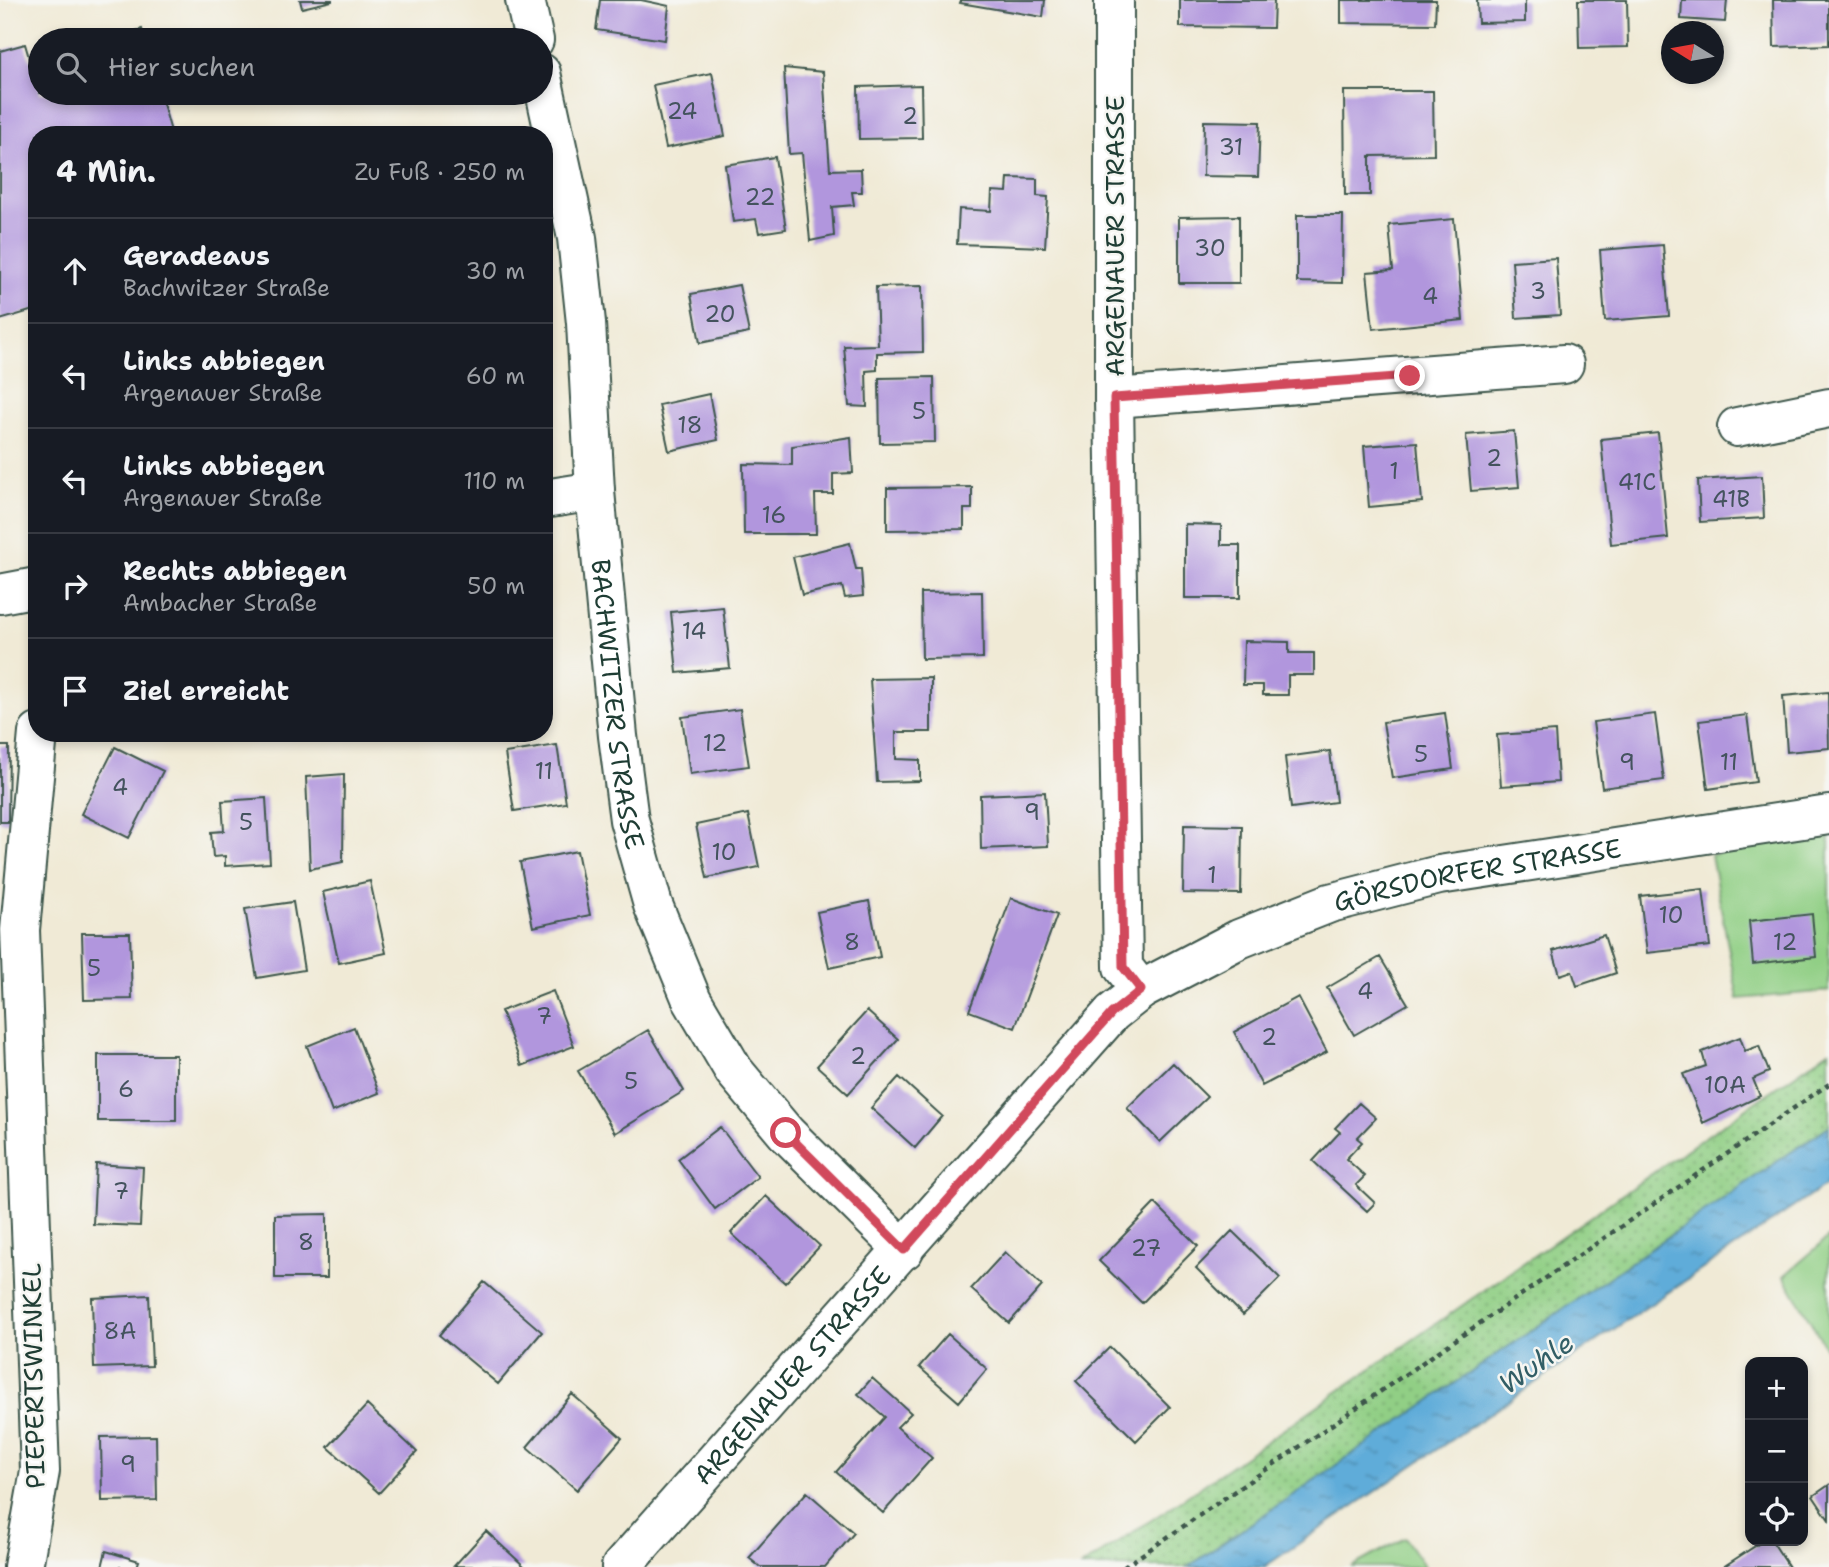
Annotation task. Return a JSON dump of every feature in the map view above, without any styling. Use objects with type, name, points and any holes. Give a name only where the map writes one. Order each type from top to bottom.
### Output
[{"type":"street","points":[[525,0],[531,28]]},
{"type":"street","name":"ARGENAUER STRASSE","points":[[621,1567],[1112,1013],[1141,990],[1123,967],[1114,398],[1114,0]]},
{"type":"street","name":"BACHWITZER STRASSE","points":[[548,105],[553,126]]},
{"type":"street","name":"BACHWITZER STRASSE","points":[[553,127],[577,238],[586,323],[595,491],[618,736],[629,820],[653,905],[692,1000],[734,1071],[786,1133],[904,1250]]},
{"type":"street","points":[[1114,398],[1564,364]]},
{"type":"street","points":[[1737,427],[1829,408]]},
{"type":"street","points":[[553,498],[595,491]]},
{"type":"street","points":[[0,594],[28,589]]},
{"type":"street","name":"PIEPERTSWINKEL","points":[[17,1559],[40,1471],[12,1089],[20,930],[37,742]]},
{"type":"street","name":"GÖRSDORFER STRASSE","points":[[1141,990],[1239,939],[1330,903],[1439,876],[1829,815]]},
{"type":"path","points":[[1124,1567],[1829,1084]]},
{"type":"green space","points":[[1829,833],[1829,991],[1738,999],[1711,855]]},
{"type":"green space","points":[[1829,1051],[1829,1126],[1188,1567],[1081,1567],[1192,1493]]},
{"type":"green space","points":[[1829,1237],[1829,1353],[1784,1276]]},
{"type":"green space","points":[[1405,1538],[1425,1567],[1351,1567]]},
{"type":"water","name":"Wuhle","points":[[1829,1126],[1829,1183],[1264,1567],[1188,1567]]},
{"type":"building","points":[[300,0],[332,0],[332,1],[302,8]]},
{"type":"building","points":[[600,0],[641,0],[669,6],[665,40],[596,30]]},
{"type":"building","points":[[961,0],[1045,0],[1043,17],[960,3]]},
{"type":"building","points":[[1180,0],[1274,0],[1273,28],[1180,27]]},
{"type":"building","points":[[1341,0],[1436,0],[1435,24],[1341,23]]},
{"type":"building","points":[[1477,0],[1525,0],[1525,22],[1478,23]]},
{"type":"building","points":[[1578,0],[1627,0],[1628,47],[1579,48]]},
{"type":"building","points":[[1682,0],[1727,0],[1725,22],[1681,19]]},
{"type":"building","points":[[1773,0],[1829,0],[1829,45],[1774,47]]},
{"type":"building","points":[[25,44],[28,54],[28,105],[163,105],[169,126],[28,126],[28,312],[0,320],[0,51]]},
{"type":"building","points":[[784,68],[823,72],[830,170],[861,169],[862,192],[852,192],[854,205],[832,207],[834,236],[810,241],[802,153],[789,154]]},
{"type":"building","points":[[712,73],[725,136],[666,148],[653,85]]},
{"type":"building","points":[[921,85],[922,138],[859,139],[858,87]]},
{"type":"building","points":[[1344,91],[1433,91],[1434,155],[1370,156],[1370,195],[1345,195]]},
{"type":"building","points":[[1204,121],[1260,122],[1258,177],[1203,176]]},
{"type":"building","points":[[775,157],[786,229],[759,233],[756,219],[733,222],[725,165]]},
{"type":"building","points":[[1008,178],[1037,179],[1037,196],[1048,197],[1045,247],[957,244],[959,209],[991,211],[992,191],[1007,192]]},
{"type":"building","points":[[1297,215],[1343,215],[1342,283],[1297,282]]},
{"type":"building","points":[[1239,216],[1239,283],[1179,283],[1179,217]]},
{"type":"building","points":[[1454,219],[1463,320],[1373,329],[1367,272],[1393,270],[1389,225]]},
{"type":"building","points":[[1663,245],[1669,316],[1605,321],[1600,250]]},
{"type":"building","points":[[1556,258],[1560,315],[1516,318],[1512,261]]},
{"type":"building","points":[[739,285],[749,333],[700,343],[691,294]]},
{"type":"building","points":[[922,286],[923,352],[877,353],[877,370],[866,371],[867,407],[849,406],[844,346],[878,345],[876,287]]},
{"type":"building","points":[[934,377],[935,442],[880,443],[879,378]]},
{"type":"building","points":[[709,394],[718,440],[669,451],[659,405]]},
{"type":"building","points":[[1514,431],[1519,487],[1471,491],[1466,435]]},
{"type":"building","points":[[1658,433],[1668,538],[1611,544],[1601,439]]},
{"type":"building","points":[[851,437],[853,473],[833,474],[833,494],[815,494],[816,534],[744,534],[743,464],[792,465],[792,446]]},
{"type":"building","points":[[1417,442],[1422,502],[1369,507],[1364,446]]},
{"type":"building","points":[[1762,476],[1764,518],[1700,522],[1698,480]]},
{"type":"building","points":[[972,487],[972,509],[964,509],[964,529],[887,530],[887,488]]},
{"type":"building","points":[[1185,524],[1221,525],[1221,545],[1240,545],[1240,598],[1185,598]]},
{"type":"building","points":[[850,543],[856,569],[861,569],[863,596],[845,598],[842,586],[802,595],[793,557]]},
{"type":"building","points":[[982,592],[983,658],[922,659],[921,593]]},
{"type":"building","points":[[723,607],[730,668],[677,673],[671,612]]},
{"type":"building","points":[[1244,641],[1289,642],[1289,653],[1314,653],[1314,675],[1288,675],[1288,695],[1263,695],[1263,685],[1243,685]]},
{"type":"building","points":[[931,678],[931,732],[896,732],[896,759],[920,760],[920,781],[877,782],[870,679]]},
{"type":"building","points":[[1828,692],[1829,748],[1787,752],[1783,696]]},
{"type":"building","points":[[740,709],[749,766],[690,774],[682,717]]},
{"type":"building","points":[[1445,713],[1453,769],[1392,778],[1383,722]]},
{"type":"building","points":[[1655,714],[1664,780],[1602,788],[1593,722]]},
{"type":"building","points":[[1747,715],[1756,782],[1708,789],[1699,721]]},
{"type":"building","points":[[1555,731],[1558,782],[1501,786],[1497,735]]},
{"type":"building","points":[[557,745],[566,803],[514,811],[505,753]]},
{"type":"building","points":[[0,746],[9,746],[8,822],[0,822]]},
{"type":"building","points":[[115,747],[163,771],[129,838],[81,814]]},
{"type":"building","points":[[1330,751],[1336,802],[1291,808],[1285,757]]},
{"type":"building","points":[[344,774],[343,862],[310,869],[306,777]]},
{"type":"building","points":[[1045,792],[1048,846],[981,849],[980,795]]},
{"type":"building","points":[[266,798],[270,863],[225,866],[225,856],[213,857],[211,832],[224,831],[222,801]]},
{"type":"building","points":[[748,814],[759,867],[707,878],[696,825]]},
{"type":"building","points":[[1184,825],[1242,826],[1241,894],[1183,893]]},
{"type":"building","points":[[577,851],[590,915],[533,927],[520,862]]},
{"type":"building","points":[[370,881],[386,953],[339,963],[323,892]]},
{"type":"building","points":[[1703,889],[1710,946],[1647,953],[1640,896]]},
{"type":"building","points":[[1011,898],[1057,915],[1015,1028],[969,1011]]},
{"type":"building","points":[[869,901],[880,957],[829,968],[817,912]]},
{"type":"building","points":[[293,902],[304,970],[257,978],[245,909]]},
{"type":"building","points":[[1812,914],[1816,957],[1753,964],[1749,921]]},
{"type":"building","points":[[82,933],[130,933],[132,999],[84,1000]]},
{"type":"building","points":[[1604,935],[1616,973],[1577,986],[1572,971],[1560,975],[1553,951]]},
{"type":"building","points":[[1380,957],[1408,1004],[1354,1035],[1327,988]]},
{"type":"building","points":[[553,991],[574,1046],[522,1066],[501,1011]]},
{"type":"building","points":[[1298,997],[1327,1052],[1262,1086],[1234,1032]]},
{"type":"building","points":[[867,1011],[898,1039],[848,1094],[817,1066]]},
{"type":"building","points":[[354,1027],[379,1093],[332,1112],[307,1046]]},
{"type":"building","points":[[648,1030],[684,1091],[615,1133],[578,1071]]},
{"type":"building","points":[[1740,1037],[1745,1051],[1759,1046],[1769,1072],[1753,1079],[1760,1096],[1703,1123],[1683,1074],[1706,1066],[1702,1052]]},
{"type":"building","points":[[98,1055],[176,1055],[176,1121],[98,1121]]},
{"type":"building","points":[[1173,1063],[1207,1097],[1160,1142],[1127,1108]]},
{"type":"building","points":[[899,1077],[942,1116],[915,1148],[871,1108]]},
{"type":"building","points":[[1359,1103],[1376,1118],[1357,1138],[1362,1142],[1346,1159],[1365,1176],[1356,1185],[1375,1203],[1367,1211],[1313,1161],[1340,1132],[1335,1128]]},
{"type":"building","points":[[720,1127],[758,1177],[715,1209],[678,1159]]},
{"type":"building","points":[[96,1164],[143,1167],[140,1226],[93,1224]]},
{"type":"building","points":[[766,1196],[820,1246],[785,1283],[731,1233]]},
{"type":"building","points":[[1155,1203],[1198,1246],[1142,1303],[1099,1261]]},
{"type":"building","points":[[327,1214],[327,1278],[275,1278],[275,1215]]},
{"type":"building","points":[[1232,1231],[1280,1278],[1243,1315],[1196,1268]]},
{"type":"building","points":[[1005,1252],[1042,1286],[1009,1323],[971,1289]]},
{"type":"building","points":[[484,1282],[542,1332],[498,1384],[439,1335]]},
{"type":"building","points":[[149,1295],[152,1366],[94,1368],[92,1298]]},
{"type":"building","points":[[948,1334],[987,1369],[959,1402],[919,1367]]},
{"type":"building","points":[[1110,1347],[1170,1407],[1136,1441],[1076,1381]]},
{"type":"building","points":[[872,1378],[911,1413],[897,1427],[932,1458],[883,1513],[836,1472],[885,1417],[858,1394]]},
{"type":"building","points":[[572,1394],[622,1438],[577,1490],[527,1447]]},
{"type":"building","points":[[367,1405],[417,1452],[379,1493],[328,1447]]},
{"type":"building","points":[[156,1436],[157,1500],[102,1501],[101,1437]]},
{"type":"building","points":[[1829,1485],[1829,1520],[1813,1496]]},
{"type":"building","points":[[807,1492],[854,1533],[825,1567],[760,1567],[749,1558]]},
{"type":"building","points":[[486,1531],[525,1567],[454,1566]]},
{"type":"building","points":[[1755,1546],[1775,1546],[1789,1567],[1723,1567]]},
{"type":"building","points":[[106,1551],[139,1561],[137,1567],[102,1567]]},
{"type":"route","points":[[786,1133],[904,1250],[1112,1013],[1141,990],[1123,967],[1114,398],[1410,376]]}]
